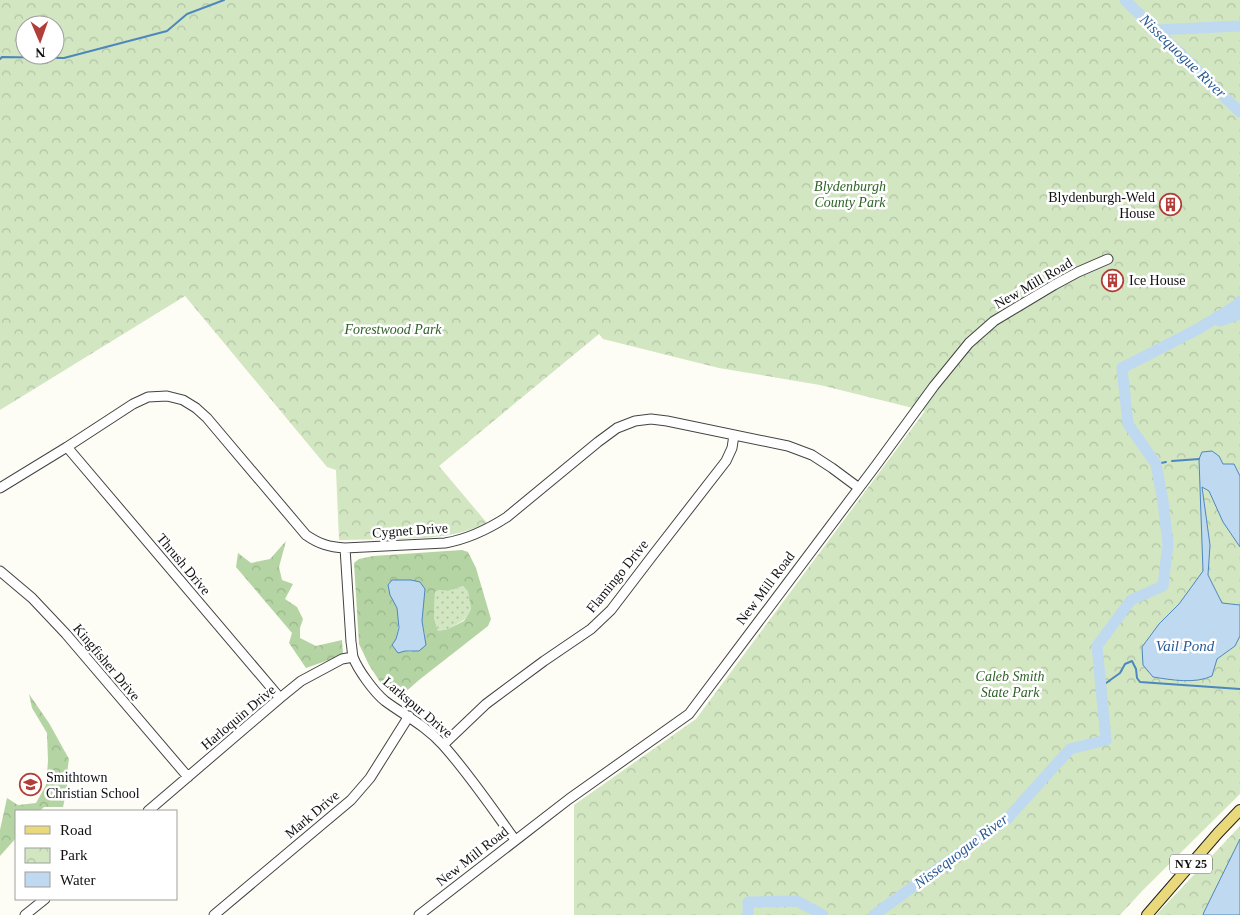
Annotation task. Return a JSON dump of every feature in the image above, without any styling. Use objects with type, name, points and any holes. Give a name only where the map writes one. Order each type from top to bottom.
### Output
[{"type":"main road","name":"NY 25","points":[[1146,915],[1240,810]]},
{"type":"street","name":"New Mill Road","points":[[420,915],[569,798],[689,714],[934,386],[969,343],[1005,314],[1062,281],[1108,258]]},
{"type":"street","name":"Cygnet Drive","points":[[0,488],[134,404],[148,397],[167,396],[183,400],[196,408],[306,535],[317,543],[331,547],[445,543],[476,535],[507,517],[617,428],[635,421],[652,418],[788,446],[812,455],[859,488]]},
{"type":"street","name":"Flamingo Drive","points":[[443,744],[486,704],[591,628],[611,610],[726,461],[732,448],[734,435]]},
{"type":"street","name":"Thrush Drive","points":[[67,447],[280,698]]},
{"type":"street","name":"Larkspur Drive","points":[[345,548],[353,657],[363,675],[384,700],[423,726],[443,744],[515,840]]},
{"type":"street","name":"Kingfisher Drive","points":[[0,571],[32,598],[66,634],[188,778]]},
{"type":"street","name":"Harloquin Drive","points":[[149,810],[301,682],[342,659],[353,657]]},
{"type":"street","name":"Mark Drive","points":[[214,915],[350,800],[370,778],[409,716]]},
{"type":"street","points":[[25,915],[43,900]]},
{"type":"green space","points":[[0,0],[1240,0],[1240,794],[1120,915],[574,915],[574,805],[696,719],[925,411],[820,385],[719,368],[603,339],[599,334],[439,466],[487,523],[454,534],[432,537],[339,540],[336,470],[327,467],[185,296],[0,410]]},
{"type":"green space","points":[[286,541],[279,567],[282,580],[293,584],[285,599],[297,607],[303,619],[300,628],[300,638],[316,646],[342,640],[343,655],[306,668],[289,643],[292,633],[236,567],[238,553],[251,563],[270,559]]},
{"type":"green space","points":[[462,550],[468,552],[476,568],[491,619],[488,626],[402,695],[384,688],[369,665],[359,644],[354,563],[359,559],[373,556]],"holes":[[[411,580],[425,636],[411,652],[405,651],[396,639],[398,613],[388,585],[392,581]],[[463,586],[468,592],[471,609],[464,621],[448,629],[438,631],[434,618],[435,592],[439,590],[448,591]]]},
{"type":"green space","points":[[463,586],[468,592],[471,609],[464,620],[448,629],[438,631],[434,618],[435,592],[439,590],[448,591]]},
{"type":"green space","points":[[29,694],[49,723],[69,759],[67,789],[63,807],[44,807],[41,810],[15,810],[15,839],[0,856],[0,830],[7,798],[18,805],[36,803],[46,785],[48,761],[47,733],[32,708]]},
{"type":"green space","points":[[1240,826],[1240,915],[1156,915]]},
{"type":"water","name":"Vail Pond","points":[[1212,451],[1219,456],[1223,464],[1234,464],[1240,476],[1240,547],[1223,522],[1209,491],[1202,487],[1210,545],[1208,575],[1222,603],[1240,605],[1240,636],[1235,646],[1217,659],[1212,676],[1191,681],[1153,677],[1143,665],[1142,647],[1159,624],[1179,604],[1203,571],[1199,459],[1202,452]]},
{"type":"water","points":[[392,580],[420,582],[425,589],[422,621],[426,645],[419,651],[398,653],[392,645],[399,628],[397,608],[390,595],[388,585]]},
{"type":"water","points":[[1240,839],[1240,915],[1203,915],[1204,912]]},
{"type":"waterway","points":[[0,59],[2,57],[64,58],[167,31],[187,14],[224,0]]},
{"type":"waterway","name":"Nissequogue River","points":[[1125,0],[1240,112]]},
{"type":"waterway","points":[[1156,30],[1240,26]]},
{"type":"waterway","name":"Nissequogue River","points":[[874,915],[1008,818],[1070,749],[1106,740],[1097,646],[1131,600],[1163,586],[1168,544],[1156,464],[1128,424],[1122,368],[1198,329],[1237,305],[1240,301]]},
{"type":"waterway","points":[[1220,321],[1240,314]]},
{"type":"waterway","points":[[1172,461],[1199,459]]},
{"type":"waterway","points":[[1156,464],[1166,462]]},
{"type":"waterway","points":[[1102,686],[1120,673],[1125,664],[1132,661],[1140,682],[1240,689]]},
{"type":"waterway","name":"Nissequogue River","points":[[748,915],[748,902],[797,901],[823,915]]},
{"type":"place","name":"Blydenburgh-Weld House","points":[[1171,205]]},
{"type":"place","name":"Ice House","points":[[1113,280]]},
{"type":"place","name":"Smithtown Christian School","points":[[30,785]]},
{"type":"park label","name":"Blydenburgh County Park","points":[[850,194]]},
{"type":"park label","name":"Forestwood Park","points":[[393,329]]},
{"type":"park label","name":"Caleb Smith State Park","points":[[1010,684]]}]
